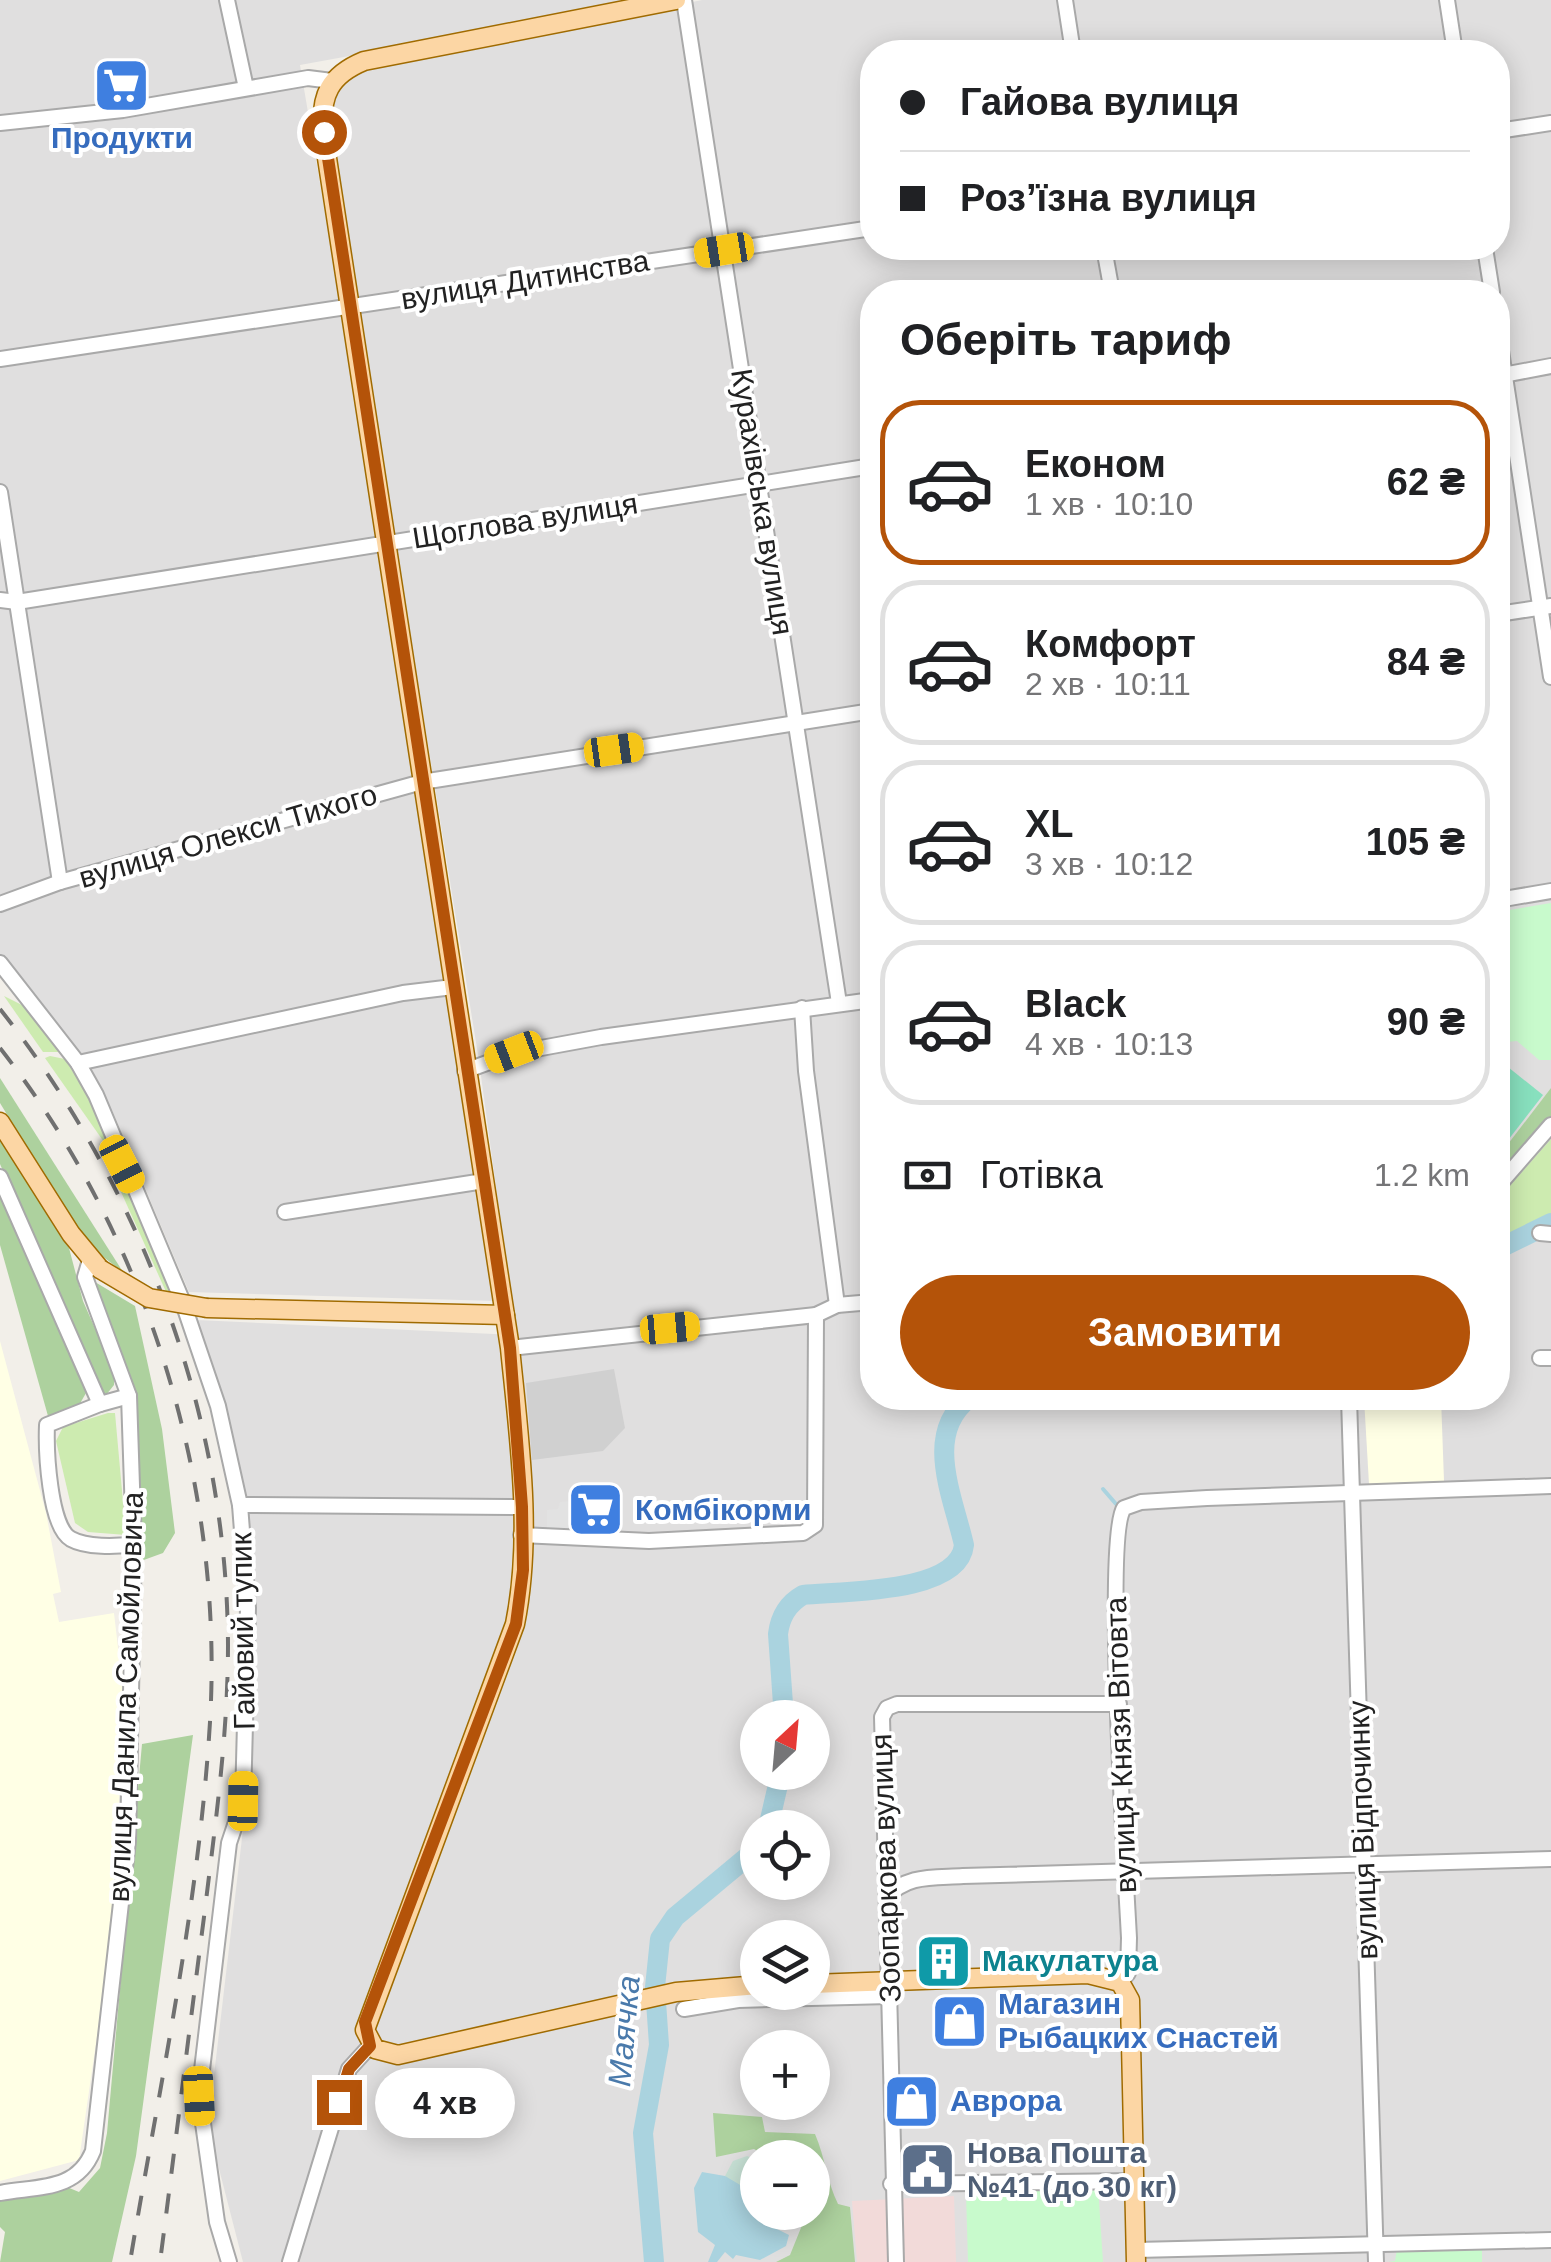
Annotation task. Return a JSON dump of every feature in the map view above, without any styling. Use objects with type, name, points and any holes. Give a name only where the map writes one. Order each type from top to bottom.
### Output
[{"type":"main road","points":[[680,0],[364,61],[332,81],[322,116],[510,1348],[522,1507],[523,1570],[516,1624],[365,2022],[370,2046],[398,2055],[632,2002],[680,2000],[740,1989]]},
{"type":"main road","points":[[0,1122],[95,1264],[149,1298],[208,1308],[505,1316]]},
{"type":"main road","points":[[830,1985],[890,1989],[1088,1974],[1120,1982]]},
{"type":"main road","name":"вулиця Князя Вітовта","points":[[1120,1982],[1130,2000],[1136,2256]]},
{"type":"street","points":[[227,0],[246,88]]},
{"type":"street","name":"Курахівська вулиця","points":[[680,0],[724,250],[839,1004]]},
{"type":"street","points":[[1066,0],[1072,40]]},
{"type":"street","points":[[1446,0],[1453,40]]},
{"type":"street","points":[[0,123],[123,110],[308,78],[332,81]]},
{"type":"street","points":[[1510,130],[1551,123]]},
{"type":"street","name":"вулиця Дитинства","points":[[0,359],[860,230]]},
{"type":"street","points":[[1510,374],[1551,366]]},
{"type":"street","points":[[1510,422],[1546,606],[1551,676]]},
{"type":"street","name":"Щоглова вулиця","points":[[0,600],[17,602],[860,468]]},
{"type":"street","points":[[0,492],[60,882]]},
{"type":"street","points":[[1510,612],[1546,606]]},
{"type":"street","name":"вулиця Олекси Тихого","points":[[0,904],[60,882],[422,782],[860,713]]},
{"type":"street","points":[[1510,898],[1551,892]]},
{"type":"street","name":"Гайовий тупик","points":[[0,963],[78,1064],[96,1096],[182,1300],[218,1406],[240,1504],[248,1608],[243,1801],[229,1843],[199,2096],[217,2222],[230,2262]]},
{"type":"street","points":[[78,1064],[403,994],[453,987]]},
{"type":"street","points":[[465,1070],[514,1052],[860,1001]]},
{"type":"street","points":[[802,1008],[808,1089],[837,1305]]},
{"type":"street","points":[[1510,1172],[1551,1125]]},
{"type":"street","points":[[0,1177],[100,1404]]},
{"type":"street","points":[[285,1212],[484,1180]]},
{"type":"street","name":"вулиця Данила Самойловича","points":[[0,2193],[74,2180],[86,2169],[94,2151],[128,1841],[134,1545],[129,1396],[85,1276],[95,1264]]},
{"type":"street","points":[[510,1348],[816,1315],[837,1305],[860,1303]]},
{"type":"street","points":[[522,1535],[649,1542],[803,1533],[815,1525],[816,1315]]},
{"type":"street","points":[[129,1396],[47,1425],[45,1460],[61,1531],[73,1541],[134,1545]]},
{"type":"street","name":"вулиця Відпочинку","points":[[1350,1410],[1376,2262]]},
{"type":"street","points":[[1354,1492],[1551,1486]]},
{"type":"street","name":"вулиця Князя Вітовта","points":[[1120,1982],[1128,1967],[1116,1524],[1124,1508],[1140,1502],[1354,1492]]},
{"type":"street","points":[[240,1504],[522,1507]]},
{"type":"street","name":"Зоопаркова вулиця","points":[[896,2262],[882,1717],[887,1708],[897,1704],[1119,1704]]},
{"type":"street","points":[[886,1898],[896,1885],[912,1880],[1551,1859]]},
{"type":"street","points":[[680,2000],[738,2000],[890,1989]]},
{"type":"street","points":[[290,2262],[349,2069],[370,2046]]},
{"type":"street","points":[[891,2184],[1135,2181]]},
{"type":"street","points":[[1136,2256],[1375,2242],[1551,2240]]},
{"type":"shaded area","points":[[0,0],[656,0],[300,65],[356,396],[496,1301],[189,1292],[112,1110],[91,1072],[0,954]]},
{"type":"shaded area","points":[[702,0],[1551,0],[1551,2262],[243,2262],[208,2126],[251,1762],[245,1490],[197,1320],[516,1335],[479,1061],[328,124],[343,75]]},
{"type":"shaded area","points":[[0,1341],[46,1513],[61,1592],[53,1594],[59,1622],[114,1613],[120,1665],[125,1666],[114,1919],[79,2160],[0,2181]]},
{"type":"shaded area","points":[[614,1369],[625,1428],[603,1451],[532,1460],[526,1383]]},
{"type":"shaded area","points":[[1365,1410],[1441,1410],[1444,1481],[1369,1484]]},
{"type":"shaded area","points":[[582,1500],[587,1539],[547,1534],[547,1510],[558,1509],[560,1502]]},
{"type":"shaded area","points":[[740,2158],[740,2190],[725,2176],[733,2161]]},
{"type":"shaded area","points":[[954,2196],[956,2262],[857,2262],[852,2201]]},
{"type":"green space","points":[[1551,903],[1551,1060],[1539,1060],[1517,1041],[1510,1042],[1510,910]]},
{"type":"green space","points":[[4,996],[26,1007],[62,1052],[43,1052]]},
{"type":"green space","points":[[45,1058],[65,1059],[91,1101],[118,1162]]},
{"type":"green space","points":[[1510,1069],[1543,1095],[1510,1138]]},
{"type":"green space","points":[[0,1078],[123,1272],[89,1246],[71,1220],[0,1103]]},
{"type":"green space","points":[[1551,1088],[1551,1118],[1510,1164],[1510,1141]]},
{"type":"green space","points":[[0,1134],[69,1248],[83,1301],[114,1372],[114,1385],[106,1395],[101,1395],[0,1164]]},
{"type":"green space","points":[[1551,1139],[1551,1216],[1510,1239],[1510,1185]]},
{"type":"green space","points":[[99,1143],[128,1187],[177,1296],[167,1294]]},
{"type":"green space","points":[[0,1194],[86,1393],[78,1407],[48,1416],[0,1245]]},
{"type":"green space","points":[[95,1282],[135,1306],[162,1429],[175,1533],[163,1553],[141,1561],[136,1405]]},
{"type":"green space","points":[[115,1413],[126,1535],[88,1532],[75,1523],[56,1441],[63,1427]]},
{"type":"green space","points":[[193,1735],[136,2156],[112,2262],[0,2262],[5,2232],[0,2227],[0,2196],[62,2185],[79,2192],[100,2168],[107,2133],[142,1744]]},
{"type":"green space","points":[[713,2113],[740,2115],[740,2120],[763,2120],[765,2132],[815,2134],[817,2140],[740,2140],[740,2152],[716,2157]]},
{"type":"green space","points":[[830,2184],[838,2204],[850,2207],[855,2262],[776,2262],[790,2255],[800,2230],[830,2230]]},
{"type":"green space","points":[[1098,2186],[1103,2262],[968,2262],[966,2193]]},
{"type":"green space","points":[[1482,2248],[1482,2262],[1388,2262],[1395,2261],[1397,2249]]},
{"type":"water","points":[[702,2172],[725,2176],[740,2185],[740,2230],[779,2230],[789,2235],[786,2246],[760,2260],[736,2255],[733,2259],[725,2252],[717,2262],[708,2262],[715,2245],[698,2232],[694,2188]]},
{"type":"waterway","name":"Маячка","points":[[1510,1243],[1551,1223]]},
{"type":"waterway","name":"Маячка","points":[[783,1700],[778,1634],[793,1602],[803,1595],[896,1587],[921,1581],[942,1573],[957,1561],[964,1545],[945,1467],[944,1447],[947,1429],[958,1410]]},
{"type":"waterway","points":[[1103,1489],[1116,1504]]},
{"type":"waterway","name":"Маячка","points":[[772,1810],[777,1790]]},
{"type":"waterway","name":"Маячка","points":[[654,2262],[643,2133],[659,2045],[655,1987],[660,1939],[675,1917],[740,1863]]},
{"type":"railway","points":[[0,1009],[51,1079],[95,1152],[134,1229],[167,1308],[193,1390],[212,1474],[224,1559],[228,1645],[223,1747],[160,2262]]},
{"type":"railway","points":[[0,1048],[52,1121],[97,1199],[135,1281],[165,1366],[188,1453],[204,1542],[211,1632],[205,1790],[177,1993],[130,2262]]},
{"type":"place","name":"Продукти","points":[[122,86]]},
{"type":"place","name":"Комбікорми","points":[[596,1510]]},
{"type":"place","name":"Макулатура","points":[[943,1961]]},
{"type":"place","name":"Магазин Рыбацких Снастей","points":[[959,2021]]},
{"type":"place","name":"Аврора","points":[[911,2101]]},
{"type":"place","name":"Нова Пошта №41 (до 30 кг)","points":[[928,2170]]},
{"type":"route","points":[[324,132],[510,1348],[518,1433],[523,1570],[516,1624],[365,2022],[370,2046],[349,2069],[339,2102]]}]
